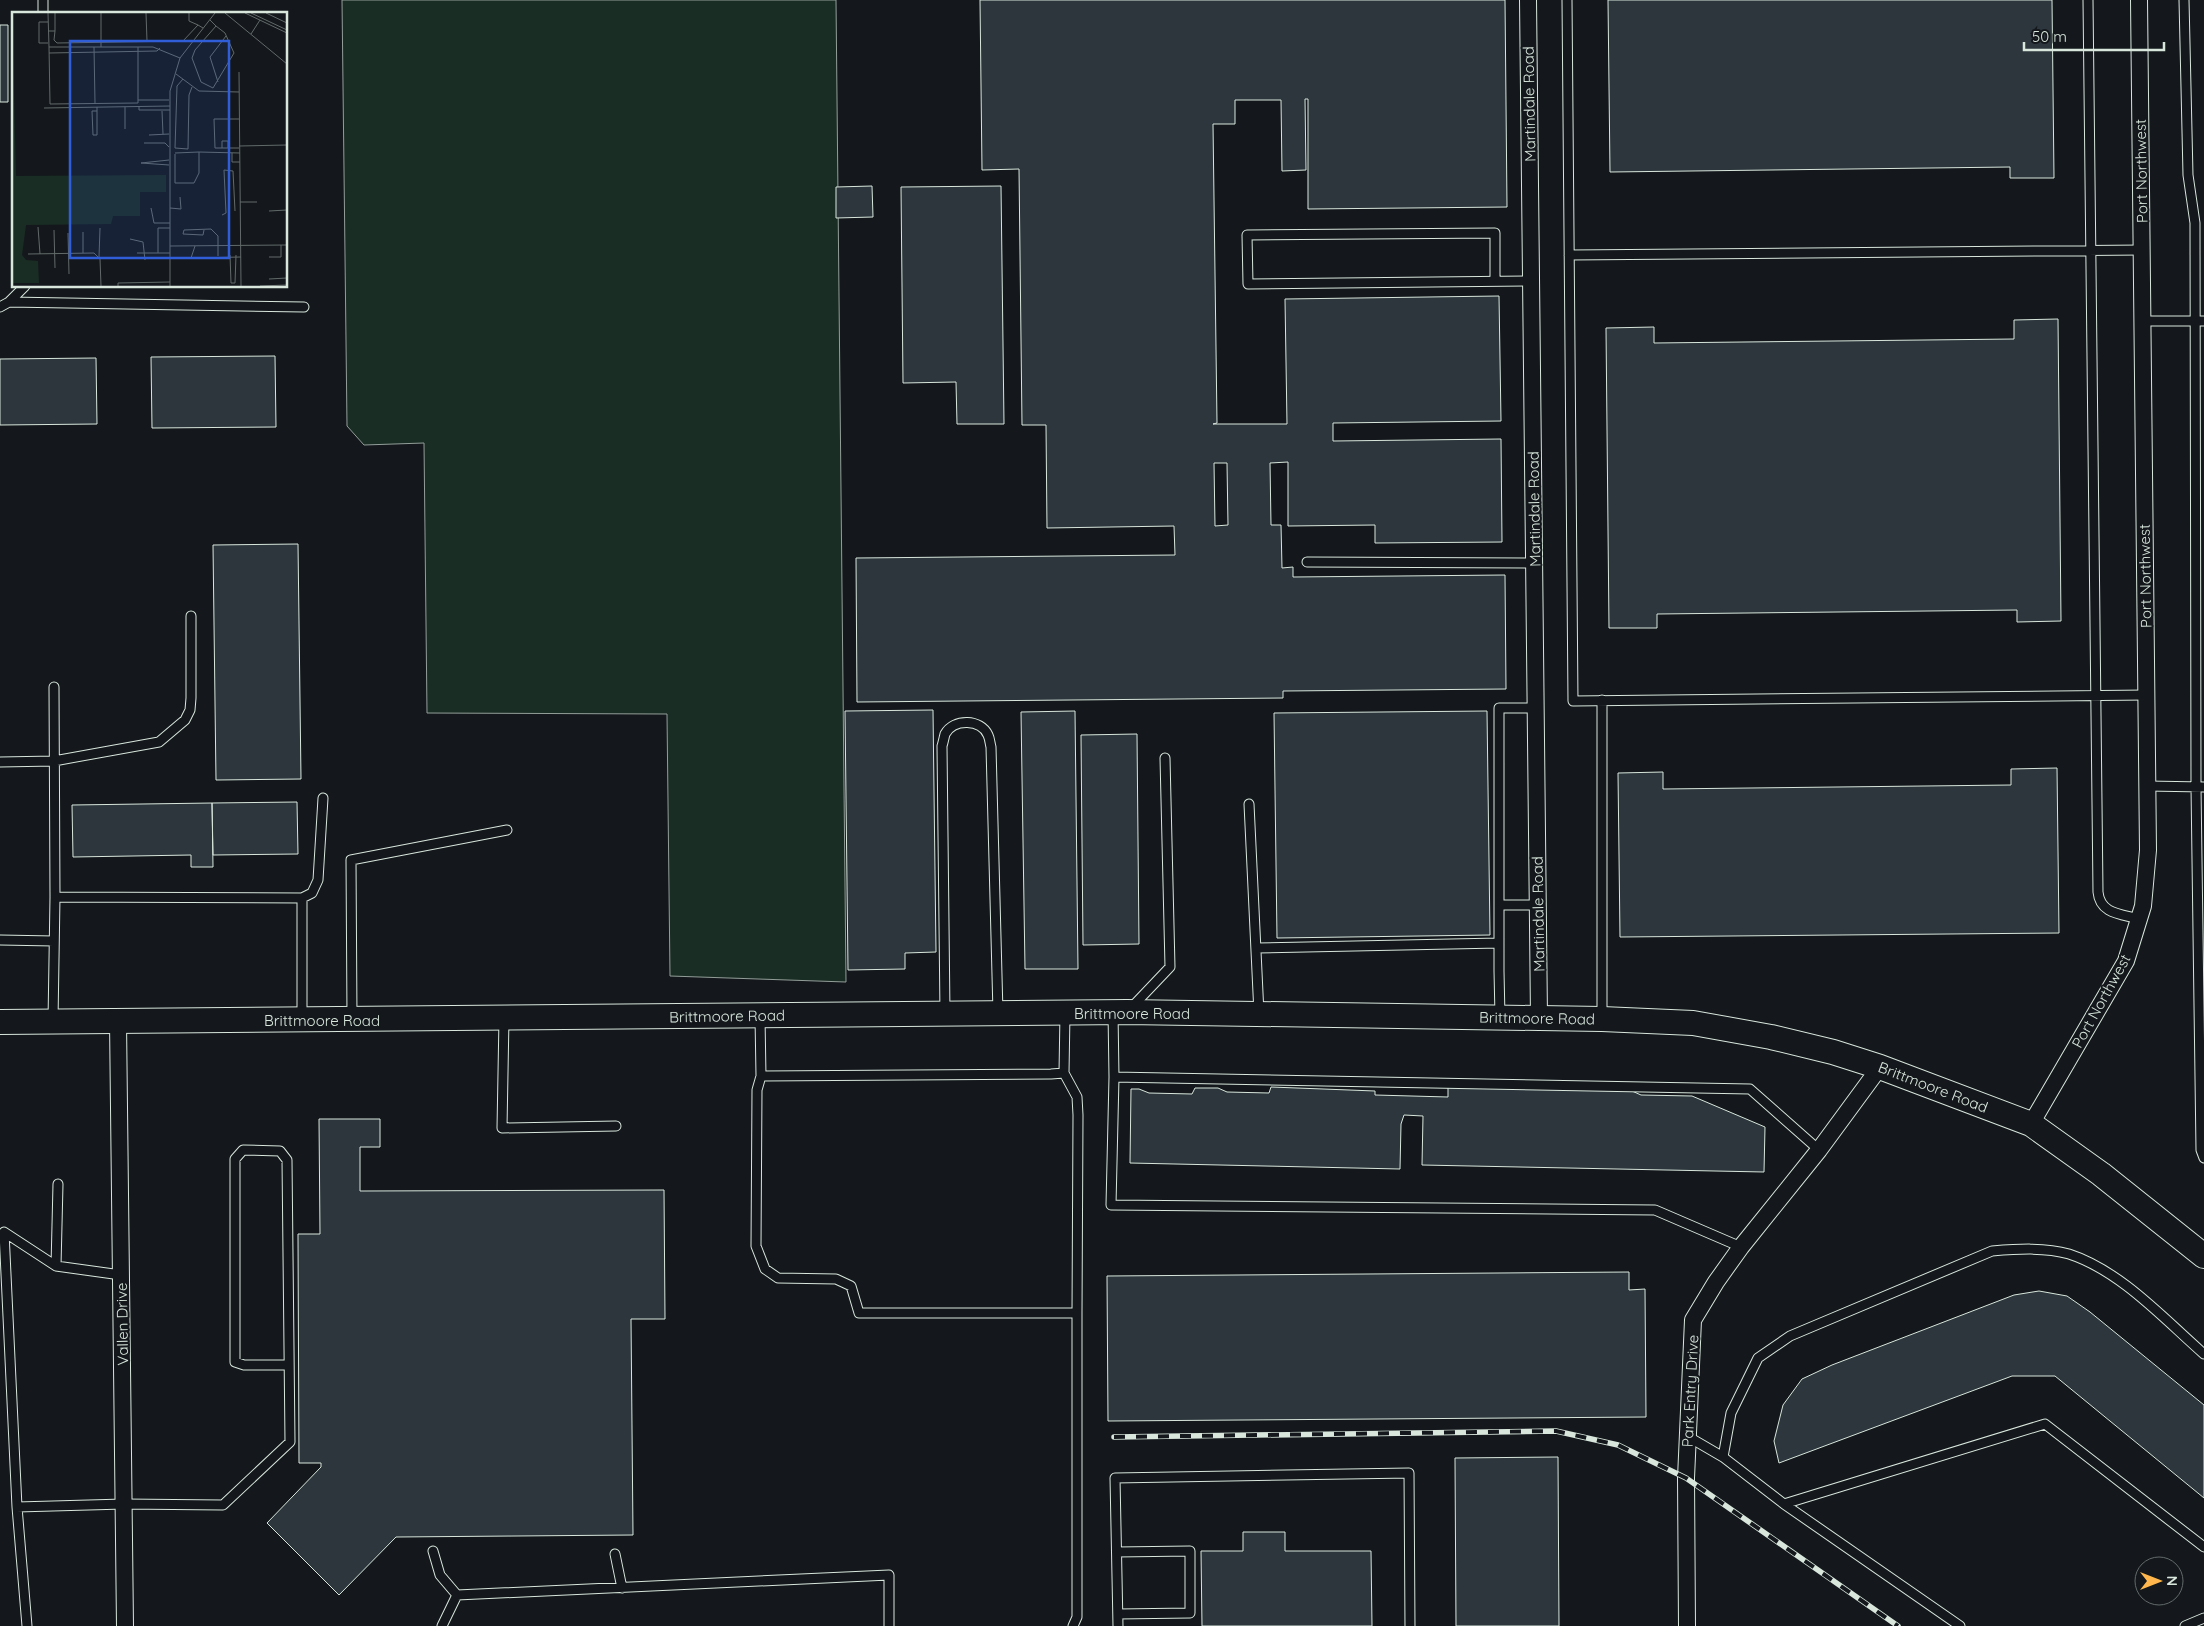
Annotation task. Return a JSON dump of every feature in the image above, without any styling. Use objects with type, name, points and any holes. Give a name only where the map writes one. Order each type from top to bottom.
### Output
[{"type":"main road","name":"Brittmoore Road","points":[[0,1022],[1120,1012],[1500,1017],[1693,1023],[1771,1037],[1833,1052],[1880,1067],[2031,1124],[2101,1174],[2204,1256]]},
{"type":"street","name":"Martindale Road","points":[[1528,0],[1539,1018]]},
{"type":"street","name":"Port Northwest","points":[[2031,1124],[2126,961],[2143,906],[2148,850],[2139,0]]},
{"type":"street","name":"Vallen Drive","points":[[118,1021],[125,1626]]},
{"type":"street","name":"Park Entry Drive","points":[[1687,1626],[1687,1436],[1693,1320],[1741,1246],[1820,1150],[1880,1067]]},
{"type":"lane","points":[[1567,0],[1573,701],[2146,695]]},
{"type":"lane","points":[[2088,0],[2099,899],[2106,909],[2138,919]]},
{"type":"lane","points":[[2184,0],[2188,175],[2195,223],[2199,321],[2200,1150],[2204,1158]]},
{"type":"lane","points":[[1495,281],[1495,233],[1247,235],[1248,284],[1531,281]]},
{"type":"lane","points":[[1569,255],[2142,250]]},
{"type":"lane","points":[[4,304],[23,288]]},
{"type":"lane","points":[[4,304],[304,307]]},
{"type":"lane","points":[[2143,321],[2199,321]]},
{"type":"lane","points":[[1307,562],[1534,563]]},
{"type":"lane","points":[[0,762],[54,761],[159,742],[178,728],[190,710],[190,616]]},
{"type":"lane","points":[[53,1021],[54,687]]},
{"type":"lane","points":[[1602,700],[1602,1019]]},
{"type":"lane","points":[[1500,1017],[1498,943],[1499,708],[1536,708]]},
{"type":"lane","points":[[945,1013],[942,746],[945,734],[953,726],[967,722],[982,727],[988,735],[991,747],[998,1013]]},
{"type":"lane","points":[[1165,758],[1170,967],[1120,1012],[1114,1077],[1111,1205],[1655,1210],[1741,1246]]},
{"type":"lane","points":[[2147,786],[2200,787]]},
{"type":"lane","points":[[54,897],[302,898],[312,893],[318,880],[323,798]]},
{"type":"lane","points":[[1249,804],[1259,1014]]},
{"type":"lane","points":[[352,1020],[351,860],[508,830]]},
{"type":"lane","points":[[302,898],[302,1020]]},
{"type":"lane","points":[[1499,905],[1538,905]]},
{"type":"lane","points":[[0,940],[54,941]]},
{"type":"lane","points":[[1256,948],[1498,943]]},
{"type":"lane","points":[[1065,1012],[1064,1074],[1077,1097],[1078,1115],[1076,1617],[1073,1626]]},
{"type":"lane","points":[[760,1015],[761,1076],[757,1090],[756,1246],[765,1269],[778,1278],[836,1279],[851,1286],[859,1313],[1076,1314]]},
{"type":"lane","points":[[504,1018],[502,1128],[616,1126]]},
{"type":"lane","points":[[761,1076],[1064,1074]]},
{"type":"lane","points":[[1114,1077],[1750,1089],[1820,1150]]},
{"type":"lane","points":[[17,1506],[223,1505],[290,1442],[287,1160],[280,1151],[243,1150],[235,1159],[235,1362],[244,1365],[288,1365]]},
{"type":"lane","points":[[56,1266],[58,1184]]},
{"type":"lane","points":[[27,1626],[17,1506],[4,1232],[56,1266],[121,1275]]},
{"type":"lane","points":[[1723,1457],[1731,1413],[1758,1358],[1790,1336],[1992,1251],[2028,1249],[2068,1254],[2116,1277],[2204,1354]]},
{"type":"lane","points":[[1784,1504],[2045,1424],[2204,1547]]},
{"type":"lane","points":[[1687,1436],[1723,1457],[1784,1504],[1960,1626]]},
{"type":"lane","points":[[1118,1626],[1115,1478],[1409,1473],[1410,1626]]},
{"type":"lane","points":[[433,1551],[440,1575],[457,1595]]},
{"type":"lane","points":[[1117,1552],[1190,1551],[1190,1614],[1118,1614]]},
{"type":"lane","points":[[615,1554],[622,1588]]},
{"type":"lane","points":[[457,1595],[889,1575],[889,1626]]},
{"type":"lane","points":[[442,1626],[457,1595]]},
{"type":"lane","points":[[2185,1626],[2204,1618]]},
{"type":"green space","points":[[342,0],[836,0],[846,982],[670,976],[667,714],[427,713],[424,443],[364,445],[347,426]]},
{"type":"building","points":[[980,0],[1505,0],[1507,207],[1308,209],[1308,99],[1305,99],[1306,170],[1282,171],[1281,100],[1235,100],[1235,124],[1213,124],[1217,423],[1213,424],[1287,424],[1285,299],[1499,296],[1501,421],[1333,423],[1333,441],[1501,439],[1502,542],[1375,543],[1375,525],[1288,526],[1288,462],[1270,463],[1271,525],[1281,525],[1282,568],[1293,567],[1293,577],[1505,575],[1506,689],[1283,691],[1283,698],[857,702],[856,558],[1175,555],[1174,526],[1047,528],[1046,425],[1022,425],[1019,169],[982,170]],"holes":[[[1214,463],[1227,463],[1228,525],[1215,526]]]},
{"type":"building","points":[[1608,0],[2052,0],[2054,178],[2010,178],[2010,167],[1610,172]]},
{"type":"building","points":[[0,25],[8,25],[8,102],[0,102]]},
{"type":"building","points":[[872,186],[873,217],[836,218],[836,187]]},
{"type":"building","points":[[1001,186],[1004,424],[957,424],[956,382],[903,383],[901,187]]},
{"type":"building","points":[[2058,319],[2061,621],[2017,622],[2017,610],[1657,614],[1657,628],[1609,628],[1606,328],[1654,327],[1654,343],[2014,339],[2014,320]]},
{"type":"building","points":[[275,356],[276,427],[152,428],[151,357]]},
{"type":"building","points":[[96,358],[97,424],[0,425],[0,359]]},
{"type":"building","points":[[298,544],[301,779],[216,780],[213,545]]},
{"type":"building","points":[[933,710],[936,952],[905,953],[905,969],[848,970],[845,711]]},
{"type":"building","points":[[1075,711],[1078,969],[1025,969],[1021,712]]},
{"type":"building","points":[[1487,711],[1490,935],[1277,938],[1274,713]]},
{"type":"building","points":[[1137,734],[1139,944],[1083,945],[1081,735]]},
{"type":"building","points":[[2057,768],[2059,933],[1620,937],[1618,773],[1663,772],[1663,789],[2011,785],[2011,769]]},
{"type":"building","points":[[297,802],[298,854],[213,855],[212,803]]},
{"type":"building","points":[[212,803],[213,867],[191,867],[191,855],[73,857],[72,805]]},
{"type":"building","points":[[1271,1087],[1375,1091],[1375,1095],[1448,1097],[1448,1087],[1632,1091],[1641,1095],[1692,1096],[1765,1127],[1764,1172],[1422,1165],[1423,1116],[1404,1115],[1401,1124],[1400,1169],[1130,1163],[1131,1089],[1139,1089],[1149,1093],[1192,1094],[1195,1088],[1218,1088],[1227,1092],[1269,1093]]},
{"type":"building","points":[[319,1119],[380,1119],[380,1147],[360,1147],[360,1191],[664,1190],[665,1319],[631,1319],[633,1535],[396,1537],[339,1595],[267,1523],[321,1467],[321,1463],[299,1463],[298,1234],[320,1234]]},
{"type":"building","points":[[1629,1272],[1629,1290],[1645,1289],[1646,1417],[1108,1421],[1107,1276]]},
{"type":"building","points":[[2039,1291],[2067,1296],[2090,1312],[2204,1405],[2204,1498],[2055,1376],[2012,1376],[1779,1463],[1774,1441],[1783,1405],[1802,1379],[1832,1365],[2014,1295]]},
{"type":"building","points":[[1558,1457],[1559,1626],[1456,1626],[1455,1458]]},
{"type":"building","points":[[1243,1532],[1285,1532],[1285,1551],[1371,1551],[1372,1626],[1202,1626],[1201,1551],[1243,1551]]},
{"type":"railway","points":[[1114,1437],[1556,1431],[1618,1445],[1686,1478],[1898,1626]]}]
